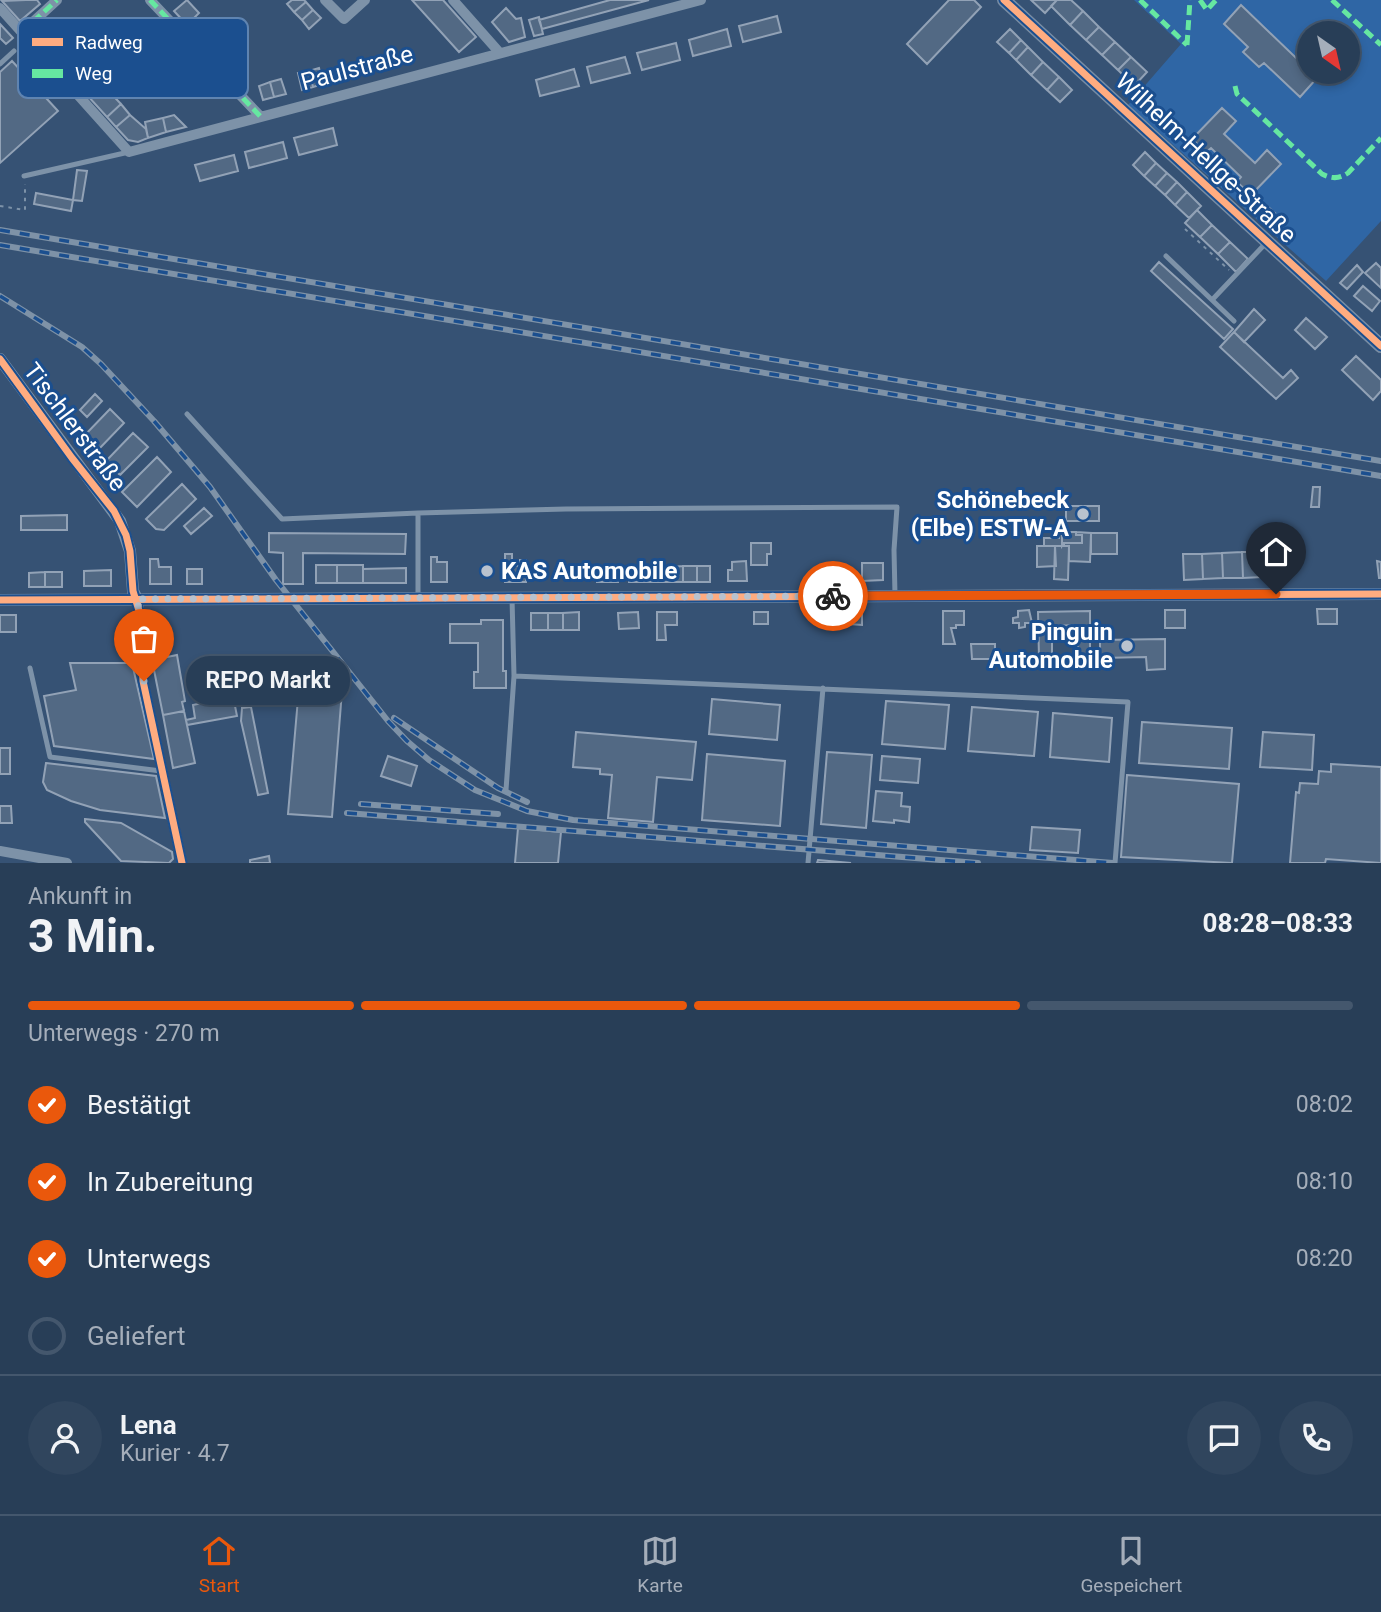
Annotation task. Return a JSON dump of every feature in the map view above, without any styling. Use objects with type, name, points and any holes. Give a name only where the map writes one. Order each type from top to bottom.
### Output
[{"type":"main road","name":"Wilhelm-Hellge-Straße","points":[[1004,0],[1381,346]]},
{"type":"street","points":[[37,18],[57,0]]},
{"type":"street","points":[[150,0],[167,18]]},
{"type":"street","points":[[325,0],[344,19],[365,0]]},
{"type":"street","points":[[453,0],[499,52]]},
{"type":"street","name":"Paulstraße","points":[[129,152],[701,0]]},
{"type":"street","points":[[0,8],[18,28]]},
{"type":"street","points":[[81,98],[129,152]]},
{"type":"street","points":[[243,98],[260,116]]},
{"type":"street","name":"Tischlerstraße","points":[[0,359],[120,521],[130,551],[132,591],[137,599]]},
{"type":"street","points":[[0,600],[1381,594]]},
{"type":"street","points":[[137,599],[144,681],[182,863]]},
{"type":"street","points":[[0,851],[67,863]]},
{"type":"lane","points":[[0,64],[14,51]]},
{"type":"lane","name":"Paulstraße","points":[[24,176],[129,152]]},
{"type":"lane","points":[[1213,300],[1268,241]]},
{"type":"lane","points":[[1166,256],[1234,321]]},
{"type":"lane","points":[[187,414],[282,519],[566,509],[897,507],[895,596]]},
{"type":"lane","points":[[418,513],[418,598]]},
{"type":"lane","points":[[506,790],[514,676],[512,598]]},
{"type":"lane","points":[[30,668],[50,757],[163,771]]},
{"type":"lane","points":[[514,676],[1128,702],[1115,863]]},
{"type":"lane","points":[[808,863],[823,688]]},
{"type":"path","points":[[0,206],[25,210],[24,176]]},
{"type":"path","points":[[1185,229],[1235,276]]},
{"type":"shaded area","points":[[1134,0],[1381,0],[1381,221],[1326,281],[1128,105],[1181,44]]},
{"type":"building","points":[[37,0],[40,4],[24,18],[18,19],[2,1]]},
{"type":"building","points":[[187,0],[199,13],[194,18],[180,18],[174,11]]},
{"type":"building","points":[[292,0],[306,2],[294,12],[287,4]]},
{"type":"building","points":[[412,0],[443,0],[476,37],[459,52]]},
{"type":"building","points":[[610,0],[649,0],[542,29],[539,20]]},
{"type":"building","points":[[949,0],[974,0],[981,7],[927,64],[907,44]]},
{"type":"building","points":[[1031,0],[1057,0],[1045,13]]},
{"type":"building","points":[[1057,0],[1071,0],[1083,11],[1070,25],[1051,6]]},
{"type":"building","points":[[306,2],[313,10],[302,20],[294,12]]},
{"type":"building","points":[[1241,5],[1297,59],[1297,84],[1312,84],[1300,97],[1264,63],[1259,67],[1243,52],[1248,47],[1224,24]]},
{"type":"building","points":[[506,8],[516,19],[521,18],[525,37],[509,42],[492,22]]},
{"type":"building","points":[[313,10],[321,18],[309,29],[302,20]]},
{"type":"building","points":[[1083,11],[1099,27],[1086,40],[1070,25]]},
{"type":"building","points":[[777,16],[781,32],[743,42],[739,26]]},
{"type":"building","points":[[539,17],[543,34],[534,36],[529,20]]},
{"type":"building","points":[[0,24],[13,38],[6,44],[0,38]]},
{"type":"building","points":[[1099,27],[1115,42],[1102,55],[1086,40]]},
{"type":"building","points":[[727,29],[731,46],[693,56],[689,40]]},
{"type":"building","points":[[1010,29],[1021,40],[1009,53],[997,42]]},
{"type":"building","points":[[1021,40],[1028,47],[1016,60],[1009,53]]},
{"type":"building","points":[[1115,42],[1131,57],[1118,70],[1102,55]]},
{"type":"building","points":[[676,43],[680,60],[642,70],[637,53]]},
{"type":"building","points":[[1028,47],[1043,62],[1031,75],[1016,60]]},
{"type":"building","points":[[625,57],[630,73],[591,83],[587,67]]},
{"type":"building","points":[[1131,57],[1147,72],[1134,86],[1118,70]]},
{"type":"building","points":[[12,61],[18,68],[18,98],[46,98],[58,111],[0,163],[0,72]]},
{"type":"building","points":[[1043,62],[1059,77],[1047,90],[1031,75]]},
{"type":"building","points":[[319,68],[323,84],[313,87],[309,71]]},
{"type":"building","points":[[574,69],[579,86],[540,96],[536,80]]},
{"type":"building","points":[[309,71],[313,87],[302,90],[298,73]]},
{"type":"building","points":[[1059,77],[1072,90],[1060,102],[1047,90]]},
{"type":"building","points":[[281,79],[286,94],[274,97],[270,82]]},
{"type":"building","points":[[270,82],[274,97],[263,100],[259,86]]},
{"type":"building","points":[[90,98],[115,98],[121,104],[107,117]]},
{"type":"building","points":[[121,104],[130,115],[116,127],[107,117]]},
{"type":"building","points":[[1222,108],[1236,121],[1224,134],[1255,163],[1267,150],[1281,164],[1251,195],[1237,182],[1241,177],[1211,148],[1206,152],[1192,139]]},
{"type":"building","points":[[130,115],[146,129],[148,138],[138,142],[128,140],[116,127]]},
{"type":"building","points":[[174,115],[186,127],[166,132],[163,118]]},
{"type":"building","points":[[163,118],[166,132],[148,138],[145,122]]},
{"type":"building","points":[[333,128],[337,145],[299,155],[294,138]]},
{"type":"building","points":[[283,142],[287,158],[249,168],[245,152]]},
{"type":"building","points":[[1145,152],[1156,163],[1144,176],[1133,165]]},
{"type":"building","points":[[234,155],[238,171],[200,181],[195,165]]},
{"type":"building","points":[[1156,163],[1167,173],[1155,186],[1144,176]]},
{"type":"building","points":[[77,170],[87,171],[82,201],[73,200]]},
{"type":"building","points":[[1167,173],[1177,182],[1165,195],[1155,186]]},
{"type":"building","points":[[1177,182],[1187,192],[1175,205],[1165,195]]},
{"type":"building","points":[[1187,192],[1201,206],[1189,218],[1175,205]]},
{"type":"building","points":[[36,193],[73,200],[71,211],[34,204]]},
{"type":"building","points":[[1266,205],[1275,213],[1270,218],[1261,210]]},
{"type":"building","points":[[1197,210],[1212,225],[1200,237],[1185,223]]},
{"type":"building","points":[[1212,225],[1230,242],[1218,254],[1200,237]]},
{"type":"building","points":[[1230,242],[1248,259],[1236,272],[1218,254]]},
{"type":"building","points":[[1159,262],[1233,329],[1224,339],[1151,271]]},
{"type":"building","points":[[1376,263],[1381,268],[1381,288],[1365,273]]},
{"type":"building","points":[[1357,265],[1363,272],[1347,289],[1340,283]]},
{"type":"building","points":[[1363,286],[1380,301],[1372,311],[1354,296]]},
{"type":"building","points":[[1254,309],[1265,320],[1244,342],[1234,332]]},
{"type":"building","points":[[1306,318],[1327,337],[1315,349],[1295,330]]},
{"type":"building","points":[[1234,332],[1283,378],[1291,370],[1298,378],[1276,399],[1220,347]]},
{"type":"building","points":[[1356,356],[1381,380],[1381,391],[1373,400],[1342,370]]},
{"type":"building","points":[[95,394],[102,401],[87,417],[80,410]]},
{"type":"building","points":[[110,409],[124,423],[97,451],[83,437]]},
{"type":"building","points":[[133,433],[148,447],[120,475],[106,461]]},
{"type":"building","points":[[157,457],[171,472],[137,507],[122,492]]},
{"type":"building","points":[[182,484],[196,499],[164,530],[156,529],[146,519]]},
{"type":"building","points":[[1313,487],[1320,487],[1319,507],[1311,507]]},
{"type":"building","name":"Schönebeck (Elbe) ESTW-A","points":[[1066,506],[1099,506],[1099,521],[1066,521]]},
{"type":"building","points":[[204,508],[212,516],[191,534],[184,526]]},
{"type":"building","points":[[67,515],[67,530],[21,530],[21,516]]},
{"type":"building","points":[[1059,532],[1062,532],[1062,546],[1044,546],[1044,538],[1059,538]]},
{"type":"building","points":[[1062,532],[1082,535],[1082,543],[1064,543],[1062,546]]},
{"type":"building","points":[[1076,532],[1091,533],[1090,562],[1069,561],[1069,546],[1064,546],[1064,543],[1082,543],[1082,535],[1076,535]]},
{"type":"building","points":[[269,533],[406,534],[405,554],[303,553],[303,584],[283,584],[283,553],[269,552]]},
{"type":"building","points":[[1091,533],[1117,533],[1117,554],[1091,554]]},
{"type":"building","points":[[751,543],[771,543],[767,565],[751,565]]},
{"type":"building","points":[[1037,546],[1055,546],[1056,566],[1037,567]]},
{"type":"building","points":[[1055,546],[1069,546],[1068,580],[1054,579]]},
{"type":"building","points":[[1242,552],[1261,552],[1262,577],[1243,578]]},
{"type":"building","points":[[1242,552],[1243,578],[1223,578],[1222,553]]},
{"type":"building","points":[[1222,553],[1223,578],[1203,579],[1202,554]]},
{"type":"building","points":[[505,554],[512,554],[512,566],[520,566],[520,560],[526,560],[526,582],[505,582]]},
{"type":"building","points":[[1183,554],[1202,554],[1203,579],[1184,580]]},
{"type":"building","points":[[431,557],[437,557],[437,562],[447,562],[447,582],[431,582]]},
{"type":"building","points":[[150,559],[158,559],[159,567],[171,567],[171,584],[150,584]]},
{"type":"building","points":[[746,561],[747,581],[728,581],[728,570],[732,570],[732,562]]},
{"type":"building","points":[[1377,561],[1381,562],[1381,578],[1379,578]]},
{"type":"building","points":[[862,563],[883,563],[883,580],[862,581]]},
{"type":"building","points":[[316,565],[337,565],[337,583],[316,583]]},
{"type":"building","points":[[337,565],[363,565],[363,583],[337,583]]},
{"type":"building","points":[[597,566],[618,566],[618,582],[597,582]]},
{"type":"building","points":[[683,566],[697,566],[697,582],[683,582]]},
{"type":"building","points":[[683,566],[683,582],[670,582],[670,567]]},
{"type":"building","points":[[697,566],[710,566],[710,582],[697,582]]},
{"type":"building","points":[[629,567],[643,567],[643,582],[629,582]]},
{"type":"building","points":[[643,567],[656,567],[656,582],[643,582]]},
{"type":"building","points":[[656,567],[670,567],[670,582],[656,582]]},
{"type":"building","points":[[406,568],[406,583],[363,583],[363,569]]},
{"type":"building","points":[[187,569],[202,569],[202,584],[187,584]]},
{"type":"building","points":[[111,570],[111,586],[84,586],[84,571]]},
{"type":"building","points":[[45,572],[62,572],[62,587],[45,587]]},
{"type":"building","points":[[45,572],[45,587],[29,587],[29,573]]},
{"type":"building","points":[[1317,609],[1337,609],[1337,624],[1318,624]]},
{"type":"building","points":[[1029,610],[1032,623],[1025,623],[1025,627],[1019,628],[1019,623],[1013,623],[1013,618],[1018,617],[1018,611]]},
{"type":"building","points":[[1165,610],[1185,610],[1185,628],[1165,628]]},
{"type":"building","points":[[862,611],[862,625],[849,624],[849,612]]},
{"type":"building","points":[[943,611],[964,611],[964,625],[951,628],[955,644],[943,644]]},
{"type":"building","points":[[1090,611],[1090,657],[1078,657],[1077,625],[1052,626],[1052,658],[1039,658],[1038,612]]},
{"type":"building","points":[[579,612],[579,630],[563,630],[563,613]]},
{"type":"building","points":[[638,612],[639,628],[619,629],[618,613]]},
{"type":"building","points":[[657,612],[677,612],[677,625],[665,625],[666,640],[657,640]]},
{"type":"building","points":[[754,612],[768,612],[768,624],[754,624]]},
{"type":"building","points":[[531,613],[548,613],[548,630],[531,630]]},
{"type":"building","points":[[548,613],[563,613],[563,630],[548,630]]},
{"type":"building","points":[[0,615],[16,615],[16,632],[0,632]]},
{"type":"building","points":[[481,620],[503,620],[503,671],[506,671],[506,688],[474,688],[474,672],[478,672],[478,643],[450,643],[450,624],[481,624]]},
{"type":"building","points":[[1165,639],[1165,669],[1147,670],[1146,657],[1100,658],[1100,640]]},
{"type":"building","points":[[971,644],[995,644],[995,659],[972,659]]},
{"type":"building","points":[[177,655],[185,701],[182,702],[184,711],[163,715],[152,660]]},
{"type":"building","points":[[70,663],[132,663],[154,759],[54,746],[44,696],[76,690]]},
{"type":"building","points":[[258,675],[283,678],[282,683],[288,684],[286,697],[256,695]]},
{"type":"building","points":[[299,687],[342,691],[332,817],[288,814]]},
{"type":"building","points":[[233,696],[237,716],[187,725],[186,720],[195,718],[193,705]]},
{"type":"building","points":[[712,699],[780,705],[777,740],[709,734]]},
{"type":"building","points":[[886,701],[949,705],[945,749],[882,744]]},
{"type":"building","points":[[251,707],[268,793],[258,795],[241,721],[242,708]]},
{"type":"building","points":[[972,707],[1038,712],[1034,756],[968,751]]},
{"type":"building","points":[[184,711],[195,763],[173,768],[163,715]]},
{"type":"building","points":[[1053,713],[1112,718],[1109,762],[1050,757]]},
{"type":"building","points":[[1142,722],[1232,728],[1229,769],[1139,763]]},
{"type":"building","points":[[576,732],[696,742],[692,780],[657,777],[653,822],[608,818],[612,775],[600,774],[600,769],[573,767]]},
{"type":"building","points":[[1263,732],[1314,735],[1312,770],[1260,767]]},
{"type":"building","points":[[0,748],[10,748],[10,774],[0,774]]},
{"type":"building","points":[[827,752],[872,755],[866,828],[821,824]]},
{"type":"building","points":[[707,754],[785,761],[780,826],[702,820]]},
{"type":"building","points":[[388,756],[417,766],[411,786],[381,776]]},
{"type":"building","points":[[882,756],[920,759],[918,783],[880,780]]},
{"type":"building","points":[[46,763],[156,776],[165,818],[100,810],[47,790],[43,782]]},
{"type":"building","points":[[1331,764],[1381,767],[1381,863],[1326,859],[1325,863],[1290,863],[1296,792],[1299,793],[1300,783],[1318,784],[1319,771],[1331,772]]},
{"type":"building","points":[[1127,775],[1239,784],[1232,863],[1121,857]]},
{"type":"building","points":[[876,791],[902,793],[901,806],[910,807],[909,822],[873,821]]},
{"type":"building","points":[[0,806],[11,806],[12,823],[0,823]]},
{"type":"building","points":[[85,819],[121,823],[172,852],[173,859],[169,863],[121,861]]},
{"type":"building","points":[[1032,827],[1080,830],[1078,853],[1030,850]]},
{"type":"building","points":[[518,828],[561,832],[558,863],[515,863]]},
{"type":"building","points":[[269,856],[270,863],[250,863],[250,860]]},
{"type":"building","points":[[818,860],[851,863],[817,863]]},
{"type":"railway","points":[[0,230],[1381,461]]},
{"type":"railway","points":[[0,245],[1381,476]]},
{"type":"railway","points":[[0,296],[82,347],[101,364],[210,487],[276,580],[388,721],[429,760],[475,790],[527,811],[573,820],[1113,863]]},
{"type":"railway","points":[[394,718],[498,788],[527,802]]},
{"type":"railway","points":[[361,804],[498,814]]},
{"type":"railway","points":[[347,813],[978,863]]},
{"type":"marked path","points":[[37,18],[57,0]]},
{"type":"marked path","points":[[150,0],[167,18]]},
{"type":"marked path","points":[[1140,0],[1187,45]]},
{"type":"marked path","points":[[1187,45],[1190,0]]},
{"type":"marked path","points":[[1200,0],[1207,10],[1216,0]]},
{"type":"marked path","points":[[1332,0],[1381,45]]},
{"type":"marked path","points":[[1235,86],[1237,94],[1326,176],[1338,177],[1348,173],[1381,138]]},
{"type":"marked path","points":[[243,98],[260,116]]},
{"type":"cycle path","points":[[1004,0],[1381,346]]},
{"type":"cycle path","points":[[0,359],[114,511],[126,535],[133,591],[140,614],[143,681],[182,863]]},
{"type":"cycle path","points":[[0,600],[1381,594]]},
{"type":"way so far","points":[[144,681],[137,599],[833,596]]},
{"type":"place","name":"Schönebeck (Elbe) ESTW-A","points":[[1083,514]]},
{"type":"place","name":"KAS Automobile","points":[[487,571]]},
{"type":"place","name":"Pinguin Automobile","points":[[1127,646]]},
{"type":"place","name":"REPO Markt","points":[[144,681]]},
{"type":"route","points":[[833,596],[1276,594]]}]
